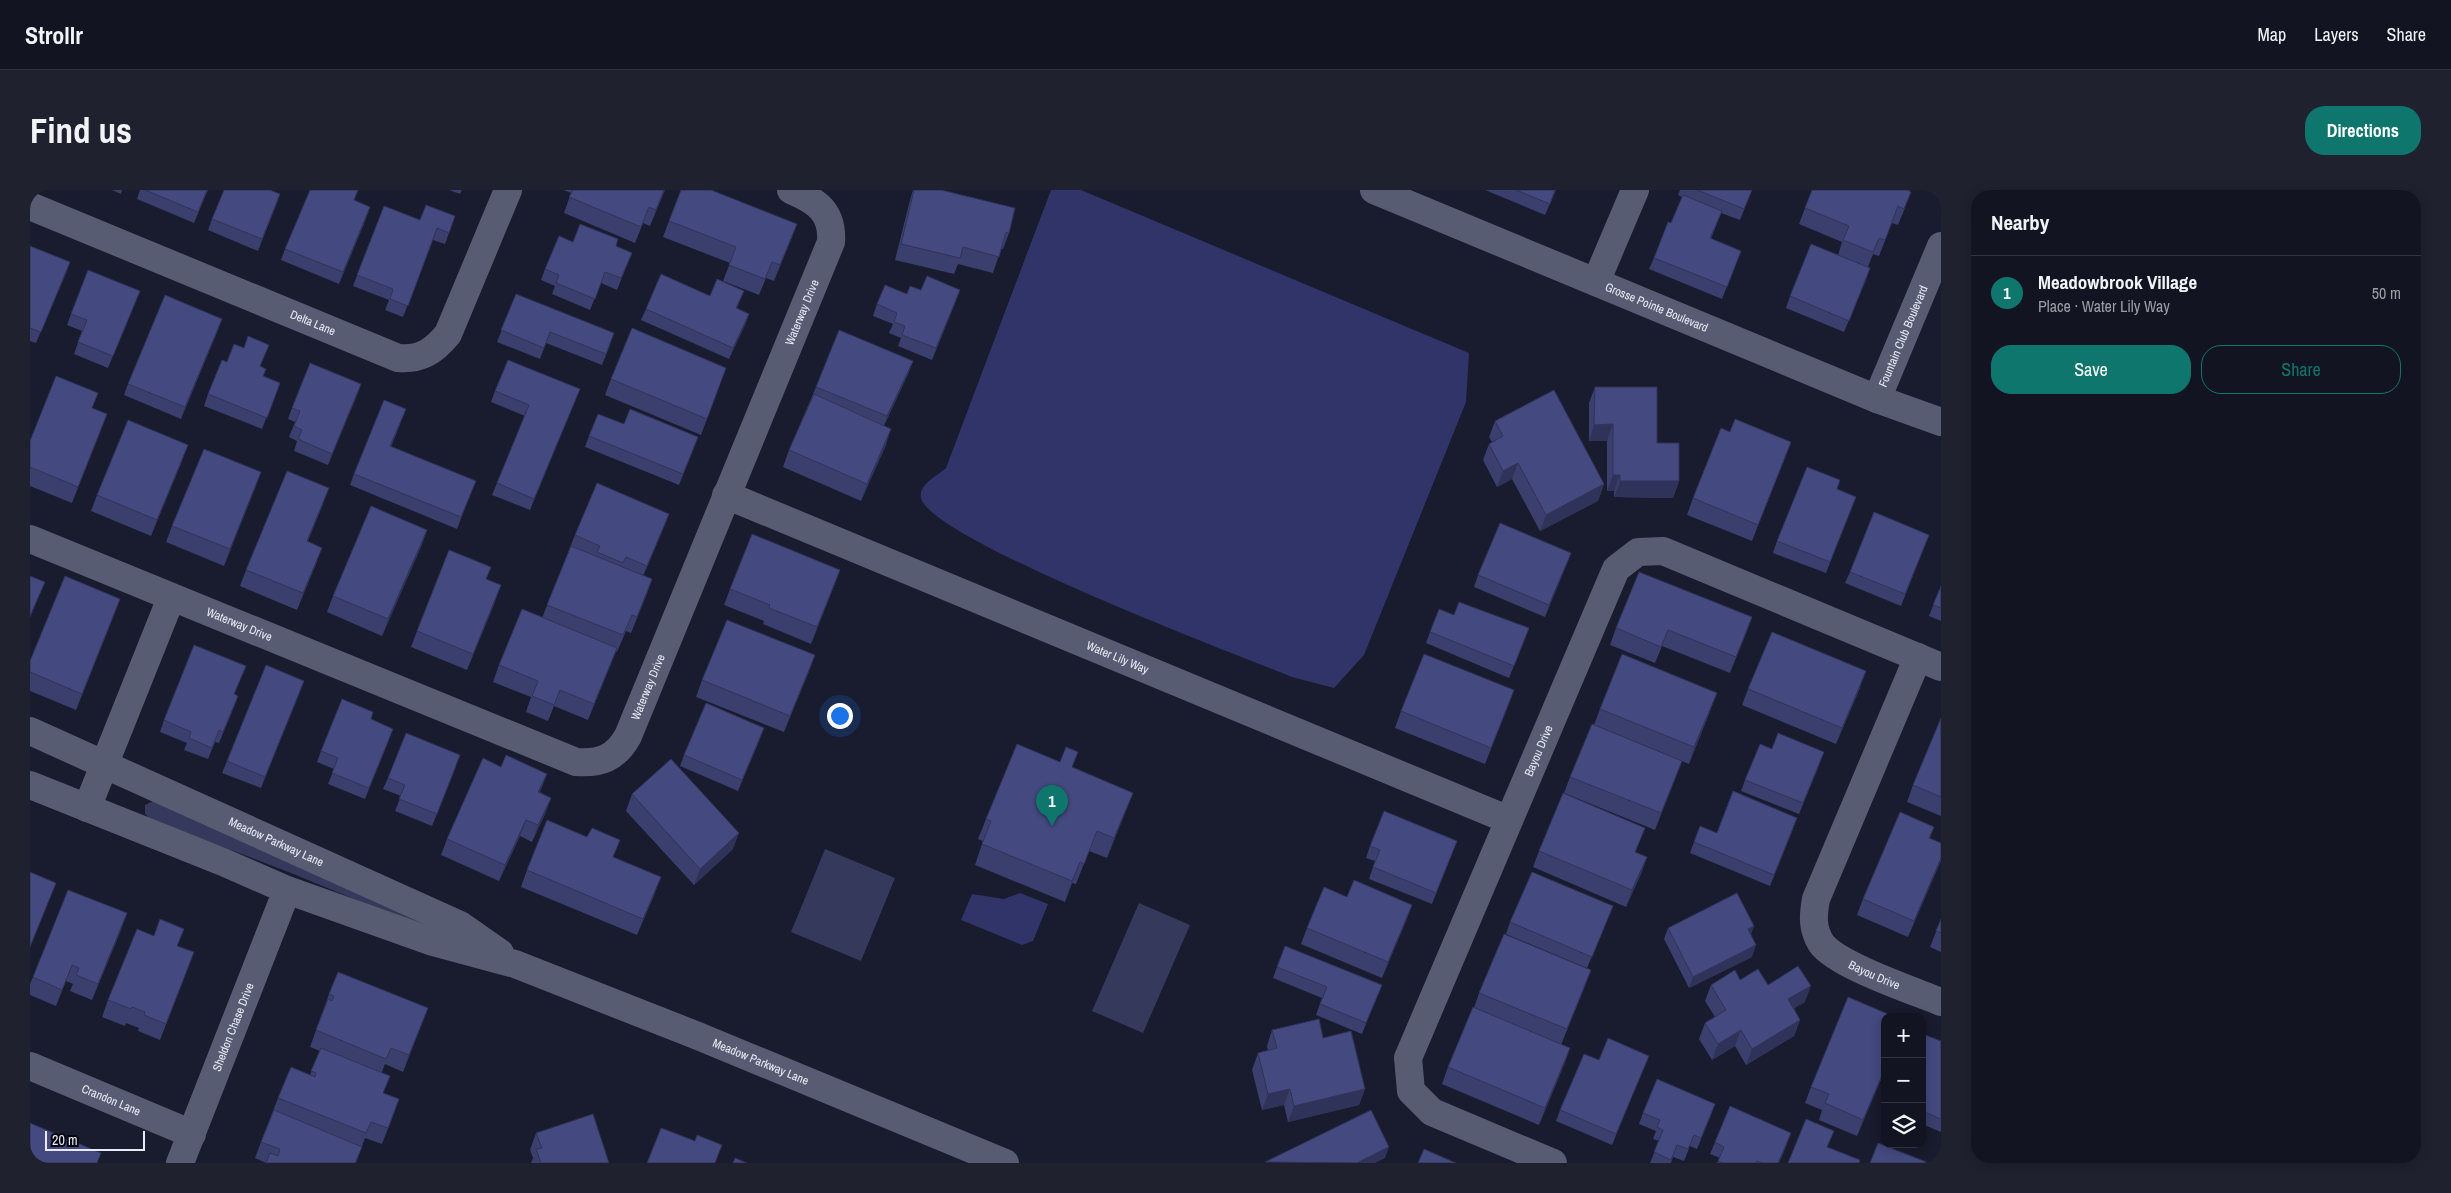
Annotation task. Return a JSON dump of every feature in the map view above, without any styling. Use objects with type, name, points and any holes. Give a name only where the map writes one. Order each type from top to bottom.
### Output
[{"type":"street","name":"Delta Lane","points":[[30,206],[398,358],[410,359],[431,352],[448,334],[508,190]]},
{"type":"street","name":"Waterway Drive","points":[[30,539],[576,762],[589,764],[603,761],[622,748],[628,736],[831,242],[832,228],[824,212],[807,196],[791,190]]},
{"type":"street","name":"Grosse Pointe Boulevard","points":[[1374,190],[1877,399],[1941,422]]},
{"type":"street","points":[[1596,282],[1635,190]]},
{"type":"street","name":"Fountain Club Boulevard","points":[[1877,399],[1941,246]]},
{"type":"street","name":"Water Lily Way","points":[[726,495],[1509,820]]},
{"type":"street","name":"Bayou Drive","points":[[1553,1163],[1432,1112],[1410,1090],[1408,1058],[1616,569],[1638,552],[1663,551],[1929,662],[1816,899],[1813,924],[1823,945],[1833,954],[1852,965],[1941,1002]]},
{"type":"street","points":[[87,808],[171,598]]},
{"type":"street","name":"Meadow Parkway Lane","points":[[30,731],[460,925],[515,964]]},
{"type":"street","name":"Meadow Parkway Lane","points":[[30,785],[223,862],[287,890],[433,942],[515,964],[698,1036],[1005,1163]]},
{"type":"street","name":"Sheldon Chase Drive","points":[[180,1163],[287,890]]},
{"type":"street","name":"Crandon Lane","points":[[30,1066],[192,1134]]},
{"type":"shaded area","points":[[1051,190],[1081,190],[1469,353],[1466,402],[1364,655],[1334,688],[1292,677],[1213,646],[1090,595],[1029,567],[975,540],[937,517],[921,498],[922,489],[925,485],[946,468]]},
{"type":"shaded area","points":[[153,801],[446,929],[444,936],[291,873],[150,819],[145,814],[145,805]]},
{"type":"shaded area","points":[[825,849],[895,878],[861,961],[791,932]]},
{"type":"shaded area","points":[[1020,893],[1048,904],[1033,941],[1022,945],[961,920],[972,894],[1004,899]]},
{"type":"shaded area","points":[[1139,903],[1190,925],[1143,1033],[1092,1011]]},
{"type":"building","points":[[145,190],[207,190],[198,212]]},
{"type":"building","points":[[224,190],[270,190],[280,194],[262,239],[212,219]]},
{"type":"building","points":[[310,190],[358,190],[354,200],[370,207],[343,272],[285,249]]},
{"type":"building","points":[[573,190],[664,190],[656,210],[649,207],[641,227],[569,197]]},
{"type":"building","points":[[681,190],[711,190],[797,224],[780,265],[772,262],[765,279],[729,265],[736,247],[669,221]]},
{"type":"building","points":[[914,190],[941,190],[1015,208],[1009,233],[1006,232],[999,257],[963,247],[960,258],[901,244]]},
{"type":"building","points":[[1516,190],[1555,190],[1550,204]]},
{"type":"building","points":[[1697,190],[1752,190],[1744,209]]},
{"type":"building","points":[[1812,190],[1907,190],[1911,192],[1904,209],[1898,206],[1885,240],[1879,238],[1873,252],[1843,240],[1849,226],[1805,208]]},
{"type":"building","points":[[1683,195],[1722,211],[1710,238],[1741,251],[1727,287],[1654,258],[1668,222],[1671,223]]},
{"type":"building","points":[[426,205],[455,216],[449,233],[437,228],[408,306],[390,299],[393,289],[357,275],[384,206],[420,220]]},
{"type":"building","points":[[580,224],[618,239],[616,246],[632,253],[621,278],[605,272],[595,299],[556,283],[559,275],[545,269],[559,236],[573,242]]},
{"type":"building","points":[[1811,244],[1870,268],[1849,321],[1790,296]]},
{"type":"building","points":[[30,246],[70,262],[41,332],[30,328]]},
{"type":"building","points":[[88,270],[140,291],[113,356],[78,342],[87,320],[71,314]]},
{"type":"building","points":[[661,274],[710,296],[717,279],[744,291],[736,308],[749,314],[733,348],[646,309]]},
{"type":"building","points":[[927,276],[960,290],[936,348],[902,335],[905,326],[894,322],[897,313],[877,304],[885,285],[907,294],[910,286],[921,290]]},
{"type":"building","points":[[516,294],[614,333],[606,354],[550,332],[544,348],[501,330]]},
{"type":"building","points":[[165,295],[222,319],[185,407],[128,384]]},
{"type":"building","points":[[632,328],[726,368],[707,419],[611,379]]},
{"type":"building","points":[[839,330],[913,361],[887,416],[816,387]]},
{"type":"building","points":[[248,336],[269,345],[260,366],[266,369],[263,376],[280,383],[267,418],[208,394],[222,360],[227,362],[234,344],[244,348]]},
{"type":"building","points":[[508,360],[580,389],[534,499],[497,483],[529,405],[495,391]]},
{"type":"building","points":[[310,363],[361,384],[332,454],[298,439],[302,430],[294,426],[300,411],[292,408]]},
{"type":"building","points":[[56,376],[98,393],[92,408],[107,414],[78,487],[30,467],[30,441]]},
{"type":"building","points":[[1595,387],[1657,387],[1657,443],[1679,443],[1679,481],[1620,481],[1620,475],[1613,475],[1613,424],[1594,425]]},
{"type":"building","points":[[1554,390],[1604,484],[1546,515],[1518,463],[1503,471],[1489,444],[1503,436],[1495,421]]},
{"type":"building","points":[[814,394],[891,429],[867,484],[789,450]]},
{"type":"building","points":[[384,400],[406,409],[390,446],[476,481],[461,517],[354,474]]},
{"type":"building","points":[[630,409],[698,437],[683,474],[589,436],[598,414],[624,424]]},
{"type":"building","points":[[1735,419],[1791,442],[1758,525],[1693,498],[1721,428],[1730,432]]},
{"type":"building","points":[[128,420],[188,445],[157,520],[97,495]]},
{"type":"building","points":[[204,449],[261,472],[230,549],[172,526]]},
{"type":"building","points":[[1807,467],[1840,480],[1837,489],[1856,497],[1830,562],[1777,541]]},
{"type":"building","points":[[287,471],[329,488],[307,541],[322,548],[303,593],[246,570]]},
{"type":"building","points":[[597,483],[669,514],[647,566],[626,557],[623,563],[597,552],[600,546],[575,535]]},
{"type":"building","points":[[371,506],[427,530],[388,619],[333,596]]},
{"type":"building","points":[[1874,512],[1929,535],[1905,594],[1850,572]]},
{"type":"building","points":[[1500,523],[1571,553],[1549,605],[1478,575]]},
{"type":"building","points":[[752,534],[840,570],[817,627],[769,608],[770,605],[730,589]]},
{"type":"building","points":[[571,546],[652,579],[637,617],[632,615],[623,635],[547,605]]},
{"type":"building","points":[[449,550],[491,567],[486,579],[501,585],[473,654],[417,631]]},
{"type":"building","points":[[1639,572],[1752,617],[1736,657],[1668,630],[1661,647],[1616,628]]},
{"type":"building","points":[[30,576],[45,582],[30,616]]},
{"type":"building","points":[[65,576],[120,599],[82,694],[30,672],[30,661]]},
{"type":"building","points":[[1941,586],[1941,608],[1933,605]]},
{"type":"building","points":[[1459,602],[1529,628],[1514,666],[1430,632],[1439,609],[1454,615]]},
{"type":"building","points":[[522,609],[617,648],[594,704],[560,690],[554,705],[532,696],[538,681],[499,665]]},
{"type":"building","points":[[727,620],[815,655],[790,716],[702,680]]},
{"type":"building","points":[[1772,632],[1866,671],[1842,728],[1748,689]]},
{"type":"building","points":[[194,645],[246,666],[234,694],[238,696],[223,732],[219,730],[212,748],[189,738],[191,732],[164,720]]},
{"type":"building","points":[[1424,654],[1514,690],[1491,748],[1401,711]]},
{"type":"building","points":[[1622,654],[1717,693],[1694,747],[1600,709]]},
{"type":"building","points":[[266,665],[304,681],[265,777],[227,761]]},
{"type":"building","points":[[342,699],[373,712],[371,719],[393,729],[369,788],[332,773],[338,758],[321,751]]},
{"type":"building","points":[[706,703],[764,728],[742,780],[684,755]]},
{"type":"building","points":[[1941,718],[1941,797],[1913,785]]},
{"type":"building","points":[[1592,724],[1682,761],[1661,813],[1570,777]]},
{"type":"building","points":[[406,733],[460,755],[437,814],[399,799],[405,785],[388,778]]},
{"type":"building","points":[[1778,733],[1824,752],[1803,803],[1745,780],[1760,744],[1772,749]]},
{"type":"building","points":[[1017,744],[1060,762],[1066,747],[1078,752],[1072,767],[1133,793],[1114,838],[1097,831],[1084,864],[1080,862],[1072,881],[982,844],[991,821],[986,819]]},
{"type":"building","points":[[506,755],[547,774],[538,792],[551,798],[538,825],[526,820],[505,865],[447,839],[483,758],[501,767]]},
{"type":"building","points":[[671,759],[739,833],[700,869],[632,794]]},
{"type":"building","points":[[1733,791],[1797,818],[1774,875],[1694,842],[1700,826],[1717,833]]},
{"type":"building","points":[[1563,793],[1645,828],[1635,852],[1647,857],[1632,890],[1539,851]]},
{"type":"building","points":[[1384,811],[1457,841],[1436,893],[1373,867],[1380,850],[1370,846]]},
{"type":"building","points":[[1900,812],[1934,827],[1929,838],[1941,843],[1941,858],[1914,921],[1863,899]]},
{"type":"building","points":[[547,820],[587,837],[592,828],[620,840],[613,857],[661,877],[643,919],[527,870]]},
{"type":"building","points":[[30,872],[56,883],[30,947]]},
{"type":"building","points":[[1532,872],[1613,906],[1592,957],[1510,922]]},
{"type":"building","points":[[1354,880],[1412,905],[1388,962],[1307,928],[1324,887],[1347,897]]},
{"type":"building","points":[[68,890],[127,913],[98,984],[76,975],[79,968],[72,965],[62,990],[33,977]]},
{"type":"building","points":[[1737,893],[1754,926],[1748,929],[1756,945],[1693,977],[1668,928]]},
{"type":"building","points":[[160,919],[184,929],[177,946],[194,952],[166,1024],[144,1015],[145,1012],[108,1000],[137,929],[154,936]]},
{"type":"building","points":[[1941,919],[1941,933],[1936,931]]},
{"type":"building","points":[[1504,934],[1591,970],[1567,1029],[1479,993]]},
{"type":"building","points":[[1285,946],[1382,985],[1366,1023],[1320,1004],[1327,987],[1277,967]]},
{"type":"building","points":[[1798,966],[1811,986],[1788,999],[1800,1020],[1752,1049],[1741,1030],[1718,1044],[1705,1023],[1726,1010],[1711,985],[1735,970],[1740,980],[1758,969],[1768,985]]},
{"type":"building","points":[[338,972],[428,1008],[409,1055],[391,1048],[386,1059],[316,1030],[328,999],[332,1001],[334,996],[329,994]]},
{"type":"building","points":[[1848,997],[1886,1013],[1881,1013],[1881,1077],[1863,1120],[1825,1103],[1829,1094],[1811,1087]]},
{"type":"building","points":[[1473,1007],[1570,1048],[1545,1108],[1448,1067]]},
{"type":"building","points":[[1319,1019],[1323,1038],[1351,1031],[1365,1089],[1294,1106],[1290,1089],[1268,1094],[1258,1053],[1277,1048],[1272,1030]]},
{"type":"building","points":[[1926,1035],[1941,1041],[1941,1119],[1926,1113]]},
{"type":"building","points":[[1608,1038],[1649,1056],[1616,1134],[1560,1110],[1584,1054],[1599,1060]]},
{"type":"building","points":[[321,1048],[390,1076],[383,1093],[399,1099],[388,1128],[371,1122],[366,1133],[278,1098],[291,1067],[315,1077],[316,1073],[311,1071]]},
{"type":"building","points":[[1657,1079],[1715,1104],[1701,1138],[1694,1135],[1688,1149],[1677,1145],[1671,1160],[1654,1152],[1663,1130],[1657,1127],[1660,1120],[1643,1113]]},
{"type":"building","points":[[1730,1106],[1791,1133],[1778,1163],[1762,1163],[1757,1161],[1756,1163],[1723,1163],[1718,1161],[1724,1147],[1715,1142]]},
{"type":"building","points":[[274,1110],[362,1147],[355,1163],[266,1163],[270,1153],[278,1156],[280,1149],[261,1142]]},
{"type":"building","points":[[1371,1110],[1389,1147],[1357,1163],[1265,1162]]},
{"type":"building","points":[[593,1114],[609,1163],[541,1163],[536,1149],[542,1148],[536,1133]]},
{"type":"building","points":[[1806,1119],[1834,1131],[1827,1147],[1860,1160],[1859,1163],[1788,1163]]},
{"type":"building","points":[[30,1123],[101,1153],[97,1163],[30,1163]]},
{"type":"building","points":[[661,1128],[695,1141],[697,1135],[722,1145],[715,1163],[647,1163]]},
{"type":"building","points":[[1878,1143],[1881,1144],[1881,1148],[1891,1148],[1929,1163],[1870,1163]]},
{"type":"building","points":[[1424,1149],[1456,1163],[1418,1163]]},
{"type":"building","points":[[735,1158],[747,1163],[733,1163]]},
{"type":"place","name":"Meadowbrook Village","points":[[1052,826]]}]
